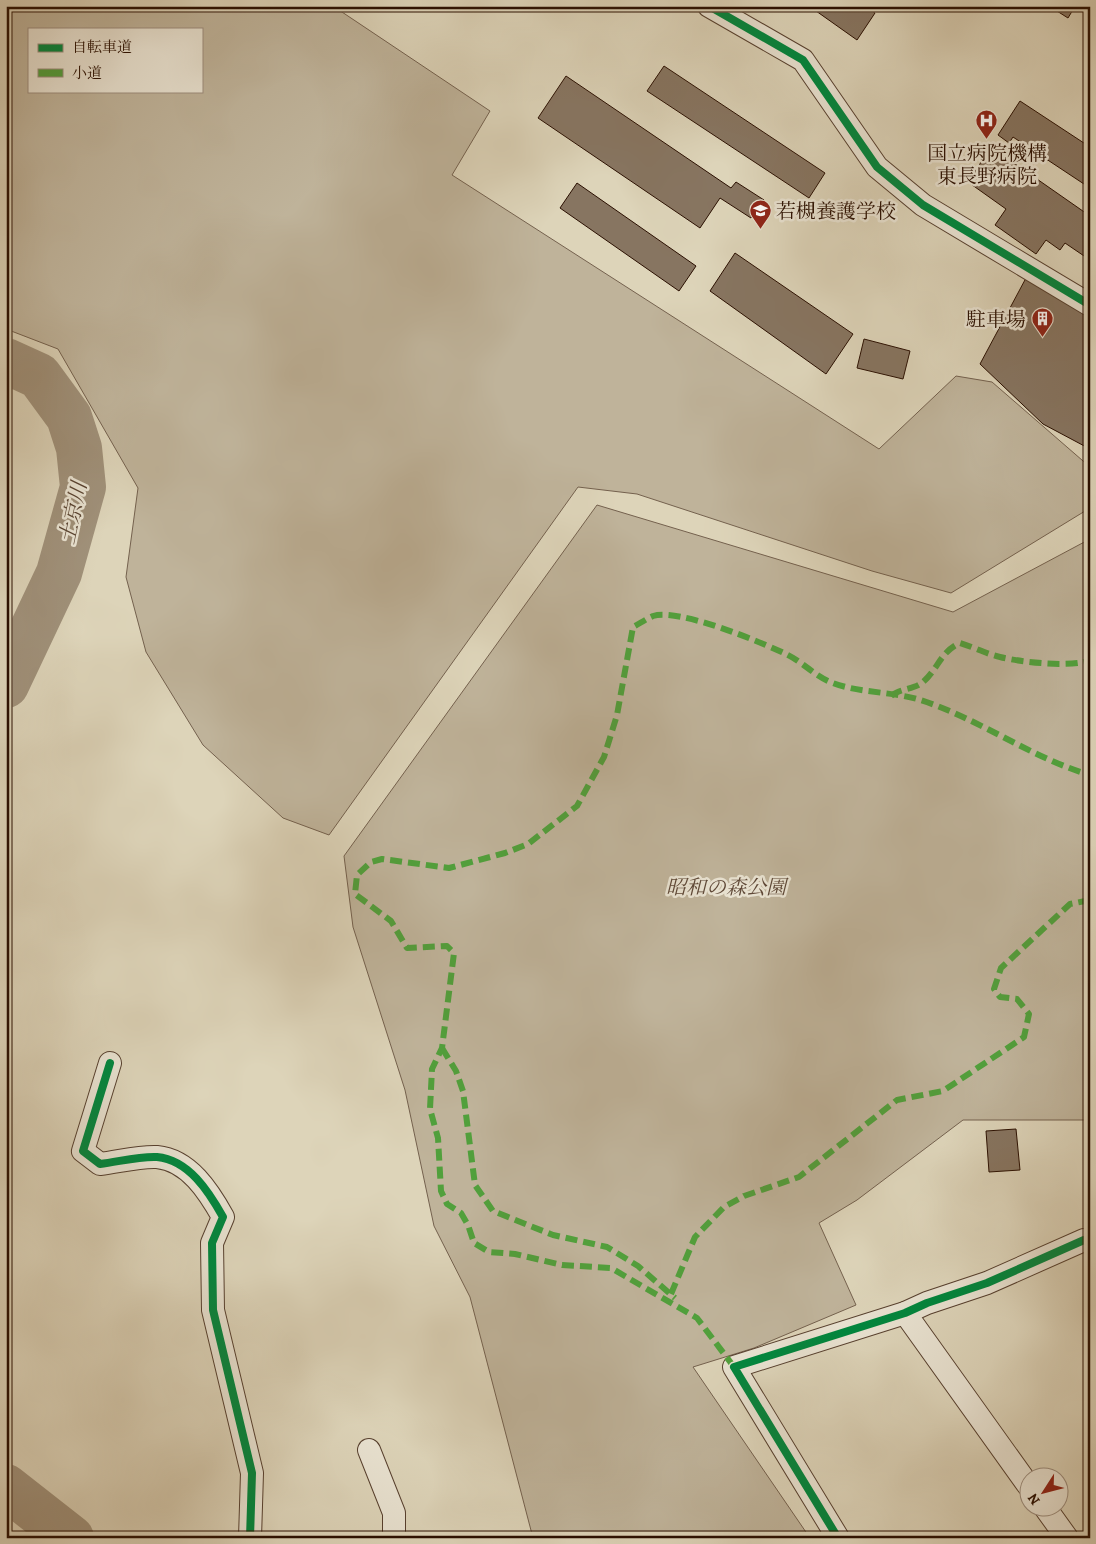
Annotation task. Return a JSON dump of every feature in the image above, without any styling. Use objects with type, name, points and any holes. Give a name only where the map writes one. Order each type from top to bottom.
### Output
[{"type":"street","points":[[709,6],[803,60],[877,166],[923,205],[1090,305]]},
{"type":"street","points":[[110,1063],[83,1152],[100,1164],[157,1157],[178,1163],[209,1191],[222,1217],[212,1243],[213,1310],[252,1473],[250,1538]]},
{"type":"street","points":[[838,1538],[734,1367],[905,1313],[927,1303],[987,1283],[1084,1240],[1090,1242]]},
{"type":"street","points":[[905,1313],[1018,1471]]},
{"type":"street","points":[[369,1450],[394,1513],[394,1538]]},
{"type":"street","points":[[1051,1516],[1067,1538]]},
{"type":"green space","points":[[6,6],[333,6],[490,111],[452,175],[879,449],[956,376],[992,382],[1090,467],[1090,508],[951,593],[872,571],[637,494],[578,487],[329,835],[283,818],[203,745],[146,652],[126,577],[138,488],[58,349],[6,329]]},
{"type":"green space","name":"昭和の森公園","points":[[597,505],[953,612],[1090,539],[1090,1120],[963,1120],[857,1200],[819,1223],[856,1305],[754,1348],[693,1367],[810,1538],[533,1538],[470,1297],[434,1226],[405,1090],[353,927],[344,856]]},
{"type":"building","points":[[809,6],[865,6],[875,13],[857,40]]},
{"type":"building","points":[[1049,6],[1082,6],[1079,11],[1074,8],[1068,18]]},
{"type":"building","points":[[664,66],[825,173],[809,198],[647,91]]},
{"type":"building","points":[[566,76],[731,188],[736,182],[764,200],[751,218],[720,198],[700,228],[538,118]]},
{"type":"building","points":[[1020,101],[1090,147],[1090,188],[1013,137],[1009,143],[998,135]]},
{"type":"building","points":[[991,147],[1090,216],[1090,260],[1065,243],[1060,250],[1046,240],[1036,254],[995,225],[1006,209],[968,182]]},
{"type":"building","points":[[577,183],[696,266],[679,291],[560,208]]},
{"type":"building","points":[[735,253],[853,334],[826,374],[710,291]]},
{"type":"building","name":"駐車場","points":[[1026,278],[1090,312],[1090,449],[1043,424],[980,364]]},
{"type":"building","points":[[864,339],[910,351],[903,379],[857,368]]},
{"type":"building","points":[[1016,1129],[1020,1170],[989,1172],[986,1131]]},
{"type":"waterway","name":"土京川","points":[[6,361],[39,376],[69,417],[79,448],[83,487],[59,573],[6,685]]},
{"type":"waterway","name":"土京川","points":[[6,1487],[71,1538]]},
{"type":"marked path","points":[[734,1367],[697,1318],[611,1268],[562,1265],[515,1254],[489,1252],[474,1243],[468,1225],[461,1213],[447,1204],[441,1191],[438,1138],[430,1109],[432,1069],[442,1048],[454,953],[447,946],[407,948],[391,921],[355,894],[357,875],[371,862],[382,859],[449,868],[505,853],[528,844],[577,806],[604,757],[617,715],[633,627],[653,616],[665,615],[700,621],[740,635],[786,654],[828,681],[838,685],[906,696],[939,707],[1046,758],[1090,775]]},
{"type":"marked path","points":[[891,696],[923,682],[944,655],[960,643],[995,656],[1020,661],[1071,664],[1090,660]]},
{"type":"marked path","points":[[671,1294],[695,1237],[724,1207],[744,1196],[799,1177],[897,1100],[943,1091],[1024,1037],[1029,1014],[1017,999],[1000,997],[994,989],[1001,968],[1070,904],[1090,900]]},
{"type":"marked path","points":[[442,1048],[456,1071],[463,1091],[475,1185],[493,1211],[553,1235],[607,1247],[638,1266],[675,1298]]},
{"type":"cycle path","points":[[709,6],[803,60],[877,167],[923,205],[1090,305]]},
{"type":"cycle path","points":[[110,1063],[83,1151],[100,1164],[150,1157],[168,1159],[179,1164],[197,1179],[223,1217],[212,1243],[213,1310],[252,1473],[250,1538]]},
{"type":"cycle path","points":[[838,1538],[734,1367],[905,1313],[927,1303],[987,1283],[1084,1240],[1090,1242]]},
{"type":"place","name":"国立病院機構 東長野病院","points":[[987,140]]},
{"type":"place","name":"若槻養護学校","points":[[760,230]]},
{"type":"place","name":"駐車場","points":[[1042,338]]}]
